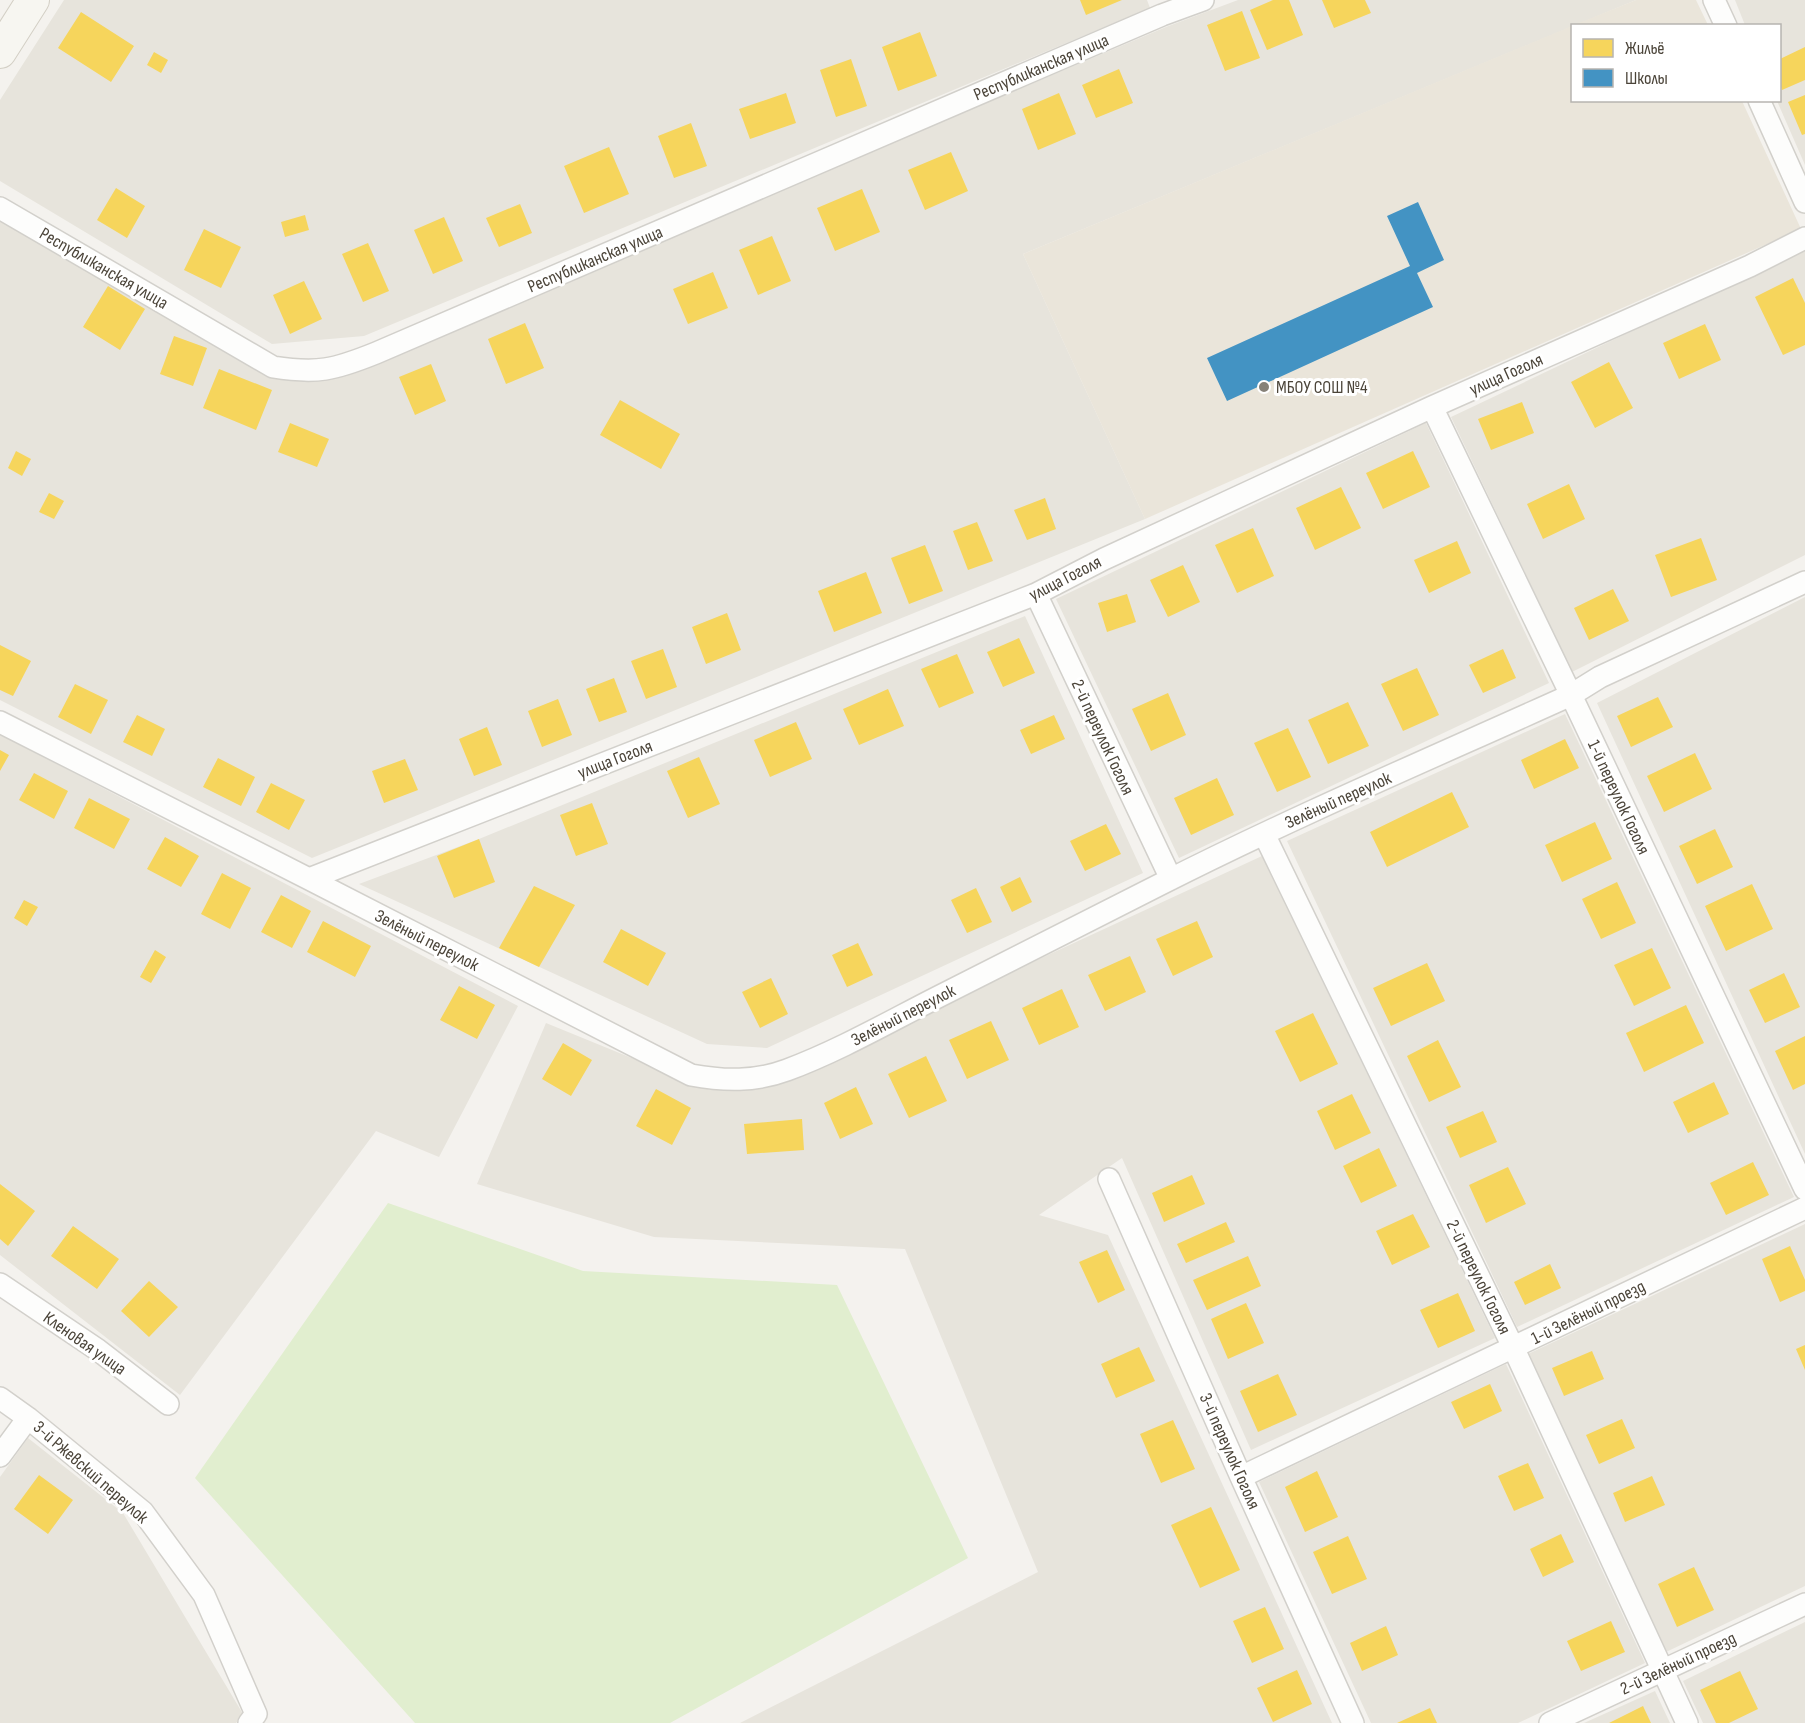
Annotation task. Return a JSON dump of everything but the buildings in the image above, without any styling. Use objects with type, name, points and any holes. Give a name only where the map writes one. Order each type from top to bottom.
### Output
[{"type":"main road","points":[[0,52],[33,0]]},
{"type":"street","name":"Республиканская улица","points":[[0,208],[273,367],[300,371],[344,366],[1160,8],[1203,0]]},
{"type":"street","points":[[1714,0],[1725,24]]},
{"type":"street","points":[[1760,102],[1805,202]]},
{"type":"street","name":"улица Гоголя","points":[[309,879],[1036,594],[1104,559],[1432,407],[1740,271],[1805,238]]},
{"type":"street","name":"1-й переулок Гоголя","points":[[1432,407],[1571,694],[1805,1189]]},
{"type":"street","name":"Зелёный переулок","points":[[0,722],[691,1076],[715,1080],[739,1080],[763,1077],[786,1070],[844,1045],[1264,834],[1571,694],[1600,677],[1805,582]]},
{"type":"street","name":"2-й переулок Гоголя","points":[[1036,594],[1171,879]]},
{"type":"street","name":"2-й переулок Гоголя","points":[[1264,834],[1513,1347],[1687,1723]]},
{"type":"street","name":"3-й переулок Гоголя","points":[[1108,1179],[1353,1723]]},
{"type":"street","name":"1-й Зелёный проезд","points":[[1241,1477],[1805,1208]]},
{"type":"street","name":"Кленовая улица","points":[[0,1284],[98,1350],[168,1404]]},
{"type":"street","name":"3-й Ржевский переулок","points":[[0,1398],[28,1418],[143,1512],[204,1594],[252,1719]]},
{"type":"street","points":[[0,1456],[28,1418]]},
{"type":"street","name":"2-й Зелёный проезд","points":[[1550,1723],[1805,1604]]},
{"type":"shaded area","points":[[64,0],[1147,0],[1150,8],[364,336],[272,344],[0,181],[0,100]]},
{"type":"shaded area","points":[[1238,0],[1636,0],[1578,24],[1571,24],[1571,27],[1023,254],[1145,519],[312,858],[0,700],[0,214],[271,368],[375,361],[1166,27]]},
{"type":"shaded area","points":[[1636,0],[1696,0],[1708,24],[1576,24]]},
{"type":"shaded area","points":[[1735,0],[1805,0],[1805,165],[1777,102],[1781,102],[1781,24],[1745,24]]},
{"type":"shaded area","name":"МБОУ СОШ №4","points":[[1571,26],[1571,102],[1742,102],[1801,229],[1145,519],[1023,254]]},
{"type":"shaded area","points":[[1805,249],[1805,555],[1572,672],[1451,417]]},
{"type":"shaded area","points":[[1426,423],[1549,683],[1179,858],[1056,599]]},
{"type":"shaded area","points":[[1805,597],[1805,1154],[1597,703]]},
{"type":"shaded area","points":[[1025,616],[1143,873],[767,1048],[707,1044],[359,884],[479,839]]},
{"type":"shaded area","points":[[1565,714],[1794,1197],[1517,1327],[1287,841]]},
{"type":"shaded area","points":[[0,734],[518,1006],[439,1157],[376,1131],[180,1395],[0,1255]]},
{"type":"shaded area","points":[[1262,856],[1495,1338],[1251,1450],[1122,1158],[1039,1215],[1108,1235],[1332,1723],[740,1723],[1038,1572],[905,1249],[654,1237],[477,1184],[546,1023],[710,1090],[784,1077]]},
{"type":"shaded area","points":[[1805,1224],[1805,1586],[1666,1652],[1528,1354]]},
{"type":"shaded area","points":[[1506,1364],[1645,1663],[1518,1723],[1371,1723],[1259,1482]]},
{"type":"shaded area","points":[[28,1438],[123,1513],[243,1714],[236,1723],[0,1723],[0,1477]]},
{"type":"shaded area","points":[[1805,1622],[1805,1723],[1703,1723],[1683,1681]]},
{"type":"shaded area","points":[[1655,1691],[1670,1723],[1584,1723]]},
{"type":"green space","points":[[388,1203],[583,1271],[837,1285],[968,1558],[670,1723],[415,1723],[195,1478]]},
{"type":"place","name":"МБОУ СОШ №4","points":[[1264,387]]}]
